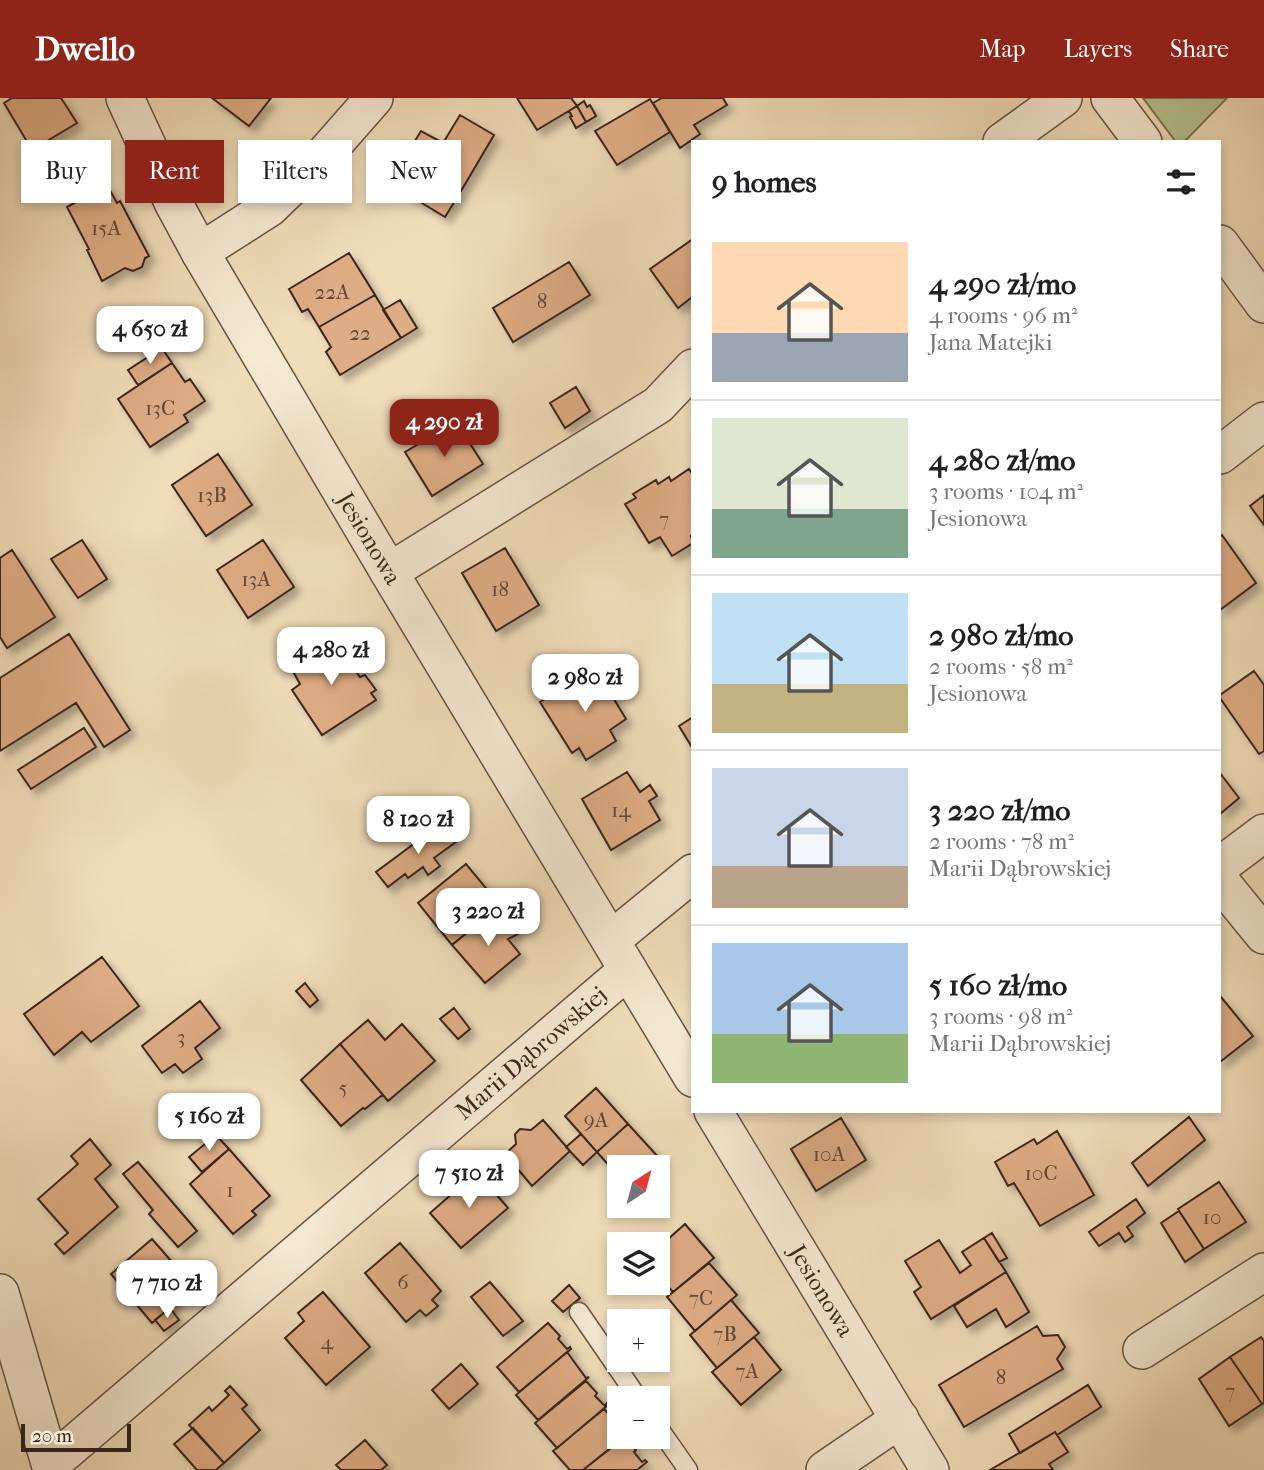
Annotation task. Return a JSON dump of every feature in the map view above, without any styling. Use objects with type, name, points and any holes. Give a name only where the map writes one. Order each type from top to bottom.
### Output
[{"type":"street","name":"Jesionowa","points":[[125,98],[174,204],[201,252],[389,572],[691,1074]]},
{"type":"street","points":[[201,252],[269,208],[324,155],[374,98]]},
{"type":"street","points":[[1005,140],[1063,98]]},
{"type":"street","points":[[1110,98],[1142,140]]},
{"type":"street","points":[[1221,245],[1264,304]]},
{"type":"street","points":[[389,572],[659,405],[691,370]]},
{"type":"street","points":[[1221,453],[1264,421]]},
{"type":"street","points":[[1221,865],[1264,833]]},
{"type":"street","name":"Marii Dąbrowskiej","points":[[52,1467],[620,955],[691,875]]},
{"type":"street","points":[[1221,882],[1264,935]]},
{"type":"street","name":"Jesionowa","points":[[714,1113],[930,1470]]},
{"type":"street","points":[[1142,1350],[1264,1272]]},
{"type":"street","points":[[0,1293],[52,1467]]},
{"type":"street","points":[[825,1470],[900,1419]]},
{"type":"lane","points":[[579,1312],[630,1386]]},
{"type":"lane","points":[[670,1444],[688,1470]]},
{"type":"green space","points":[[1143,98],[1227,98],[1186,140],[1174,140]]},
{"type":"building","points":[[12,98],[61,98],[77,123],[49,140],[26,140],[4,103]]},
{"type":"building","points":[[212,98],[271,98],[249,126]]},
{"type":"building","points":[[517,98],[571,98],[577,106],[537,130]]},
{"type":"building","points":[[662,98],[723,98],[727,105],[694,125],[700,134],[680,148],[653,103]]},
{"type":"building","points":[[650,99],[670,132],[617,165],[595,131]]},
{"type":"building","points":[[584,101],[587,107],[590,105],[596,116],[586,122],[577,106]]},
{"type":"building","points":[[577,106],[586,122],[576,128],[569,111]]},
{"type":"building","points":[[460,115],[494,135],[461,191],[461,140],[445,140]]},
{"type":"building","points":[[421,131],[438,140],[415,140]]},
{"type":"building","points":[[111,192],[117,203],[120,201],[149,256],[145,258],[142,267],[133,271],[125,268],[102,281],[67,207],[74,203],[111,203]]},
{"type":"building","points":[[422,203],[454,203],[445,217]]},
{"type":"building","points":[[691,240],[691,298],[678,308],[650,269]]},
{"type":"building","points":[[349,253],[375,295],[319,327],[308,309],[302,312],[289,289]]},
{"type":"building","points":[[569,262],[590,295],[513,342],[493,308]]},
{"type":"building","points":[[375,295],[401,338],[340,375],[326,352],[331,347],[319,327]]},
{"type":"building","points":[[400,300],[417,328],[401,338],[383,310]]},
{"type":"building","points":[[162,348],[172,363],[138,385],[128,370]]},
{"type":"building","points":[[172,363],[185,382],[190,379],[205,401],[184,415],[188,422],[150,447],[118,399]]},
{"type":"building","points":[[576,387],[590,411],[565,428],[550,403]]},
{"type":"building","points":[[456,422],[483,464],[432,496],[405,452]]},
{"type":"building","points":[[218,454],[252,505],[206,536],[172,485]]},
{"type":"building","points":[[689,469],[691,472],[691,544],[672,556],[660,537],[649,543],[625,504],[636,498],[633,494],[656,480],[658,484],[669,477],[671,481]]},
{"type":"building","points":[[1264,495],[1264,525],[1250,506]]},
{"type":"building","points":[[1221,536],[1256,583],[1221,609]]},
{"type":"building","points":[[82,540],[107,579],[78,598],[51,559]]},
{"type":"building","points":[[263,540],[294,587],[248,618],[217,570]]},
{"type":"building","points":[[505,548],[539,605],[496,631],[462,573]]},
{"type":"building","points":[[12,550],[55,617],[7,648],[0,637],[0,558]]},
{"type":"building","points":[[69,634],[130,730],[104,747],[76,703],[0,751],[0,678]]},
{"type":"building","points":[[332,639],[360,677],[365,675],[376,690],[371,693],[376,700],[322,735],[292,690],[300,684],[290,666]]},
{"type":"building","points":[[595,668],[626,719],[610,730],[616,741],[586,760],[579,748],[572,753],[540,702]]},
{"type":"building","points":[[1254,671],[1264,685],[1264,751],[1259,754],[1221,699],[1221,694]]},
{"type":"building","points":[[691,718],[691,746],[679,726]]},
{"type":"building","points":[[84,728],[96,747],[31,789],[18,770]]},
{"type":"building","points":[[627,772],[640,792],[650,785],[657,796],[649,801],[660,820],[611,850],[582,799]]},
{"type":"building","points":[[1221,774],[1239,798],[1221,813]]},
{"type":"building","points":[[442,823],[456,842],[434,858],[440,866],[428,875],[423,867],[408,878],[405,874],[388,887],[376,872]]},
{"type":"building","points":[[466,864],[500,905],[452,945],[418,903]]},
{"type":"building","points":[[489,915],[499,928],[507,921],[518,934],[508,939],[520,954],[485,983],[452,945]]},
{"type":"building","points":[[102,957],[139,1006],[91,1042],[82,1032],[54,1055],[24,1014]]},
{"type":"building","points":[[305,983],[318,1000],[310,1007],[296,991]]},
{"type":"building","points":[[1221,997],[1253,1036],[1221,1061]]},
{"type":"building","points":[[200,1001],[220,1028],[195,1048],[202,1059],[183,1073],[175,1064],[162,1073],[142,1046]]},
{"type":"building","points":[[454,1008],[470,1029],[458,1039],[440,1019]]},
{"type":"building","points":[[368,1020],[385,1040],[402,1024],[435,1061],[388,1101],[340,1044]]},
{"type":"building","points":[[340,1044],[384,1096],[363,1108],[341,1126],[301,1080]]},
{"type":"building","points":[[596,1088],[628,1124],[597,1152],[565,1116]]},
{"type":"building","points":[[1189,1117],[1205,1140],[1148,1186],[1132,1163]]},
{"type":"building","points":[[841,1118],[866,1160],[816,1191],[791,1149]]},
{"type":"building","points":[[543,1120],[570,1151],[532,1186],[505,1154],[516,1144],[515,1134],[520,1129],[531,1130]]},
{"type":"building","points":[[628,1124],[656,1155],[607,1155],[607,1163],[597,1152]]},
{"type":"building","points":[[1057,1131],[1094,1195],[1040,1226],[1014,1183],[1008,1186],[995,1162],[1034,1139],[1037,1144]]},
{"type":"building","points":[[581,1134],[597,1152],[583,1165],[566,1147]]},
{"type":"building","points":[[216,1135],[229,1149],[202,1172],[189,1157]]},
{"type":"building","points":[[90,1139],[111,1165],[95,1179],[118,1207],[64,1254],[55,1244],[68,1233],[38,1199],[78,1164],[71,1156]]},
{"type":"building","points":[[229,1149],[270,1196],[252,1211],[256,1215],[233,1234],[190,1184]]},
{"type":"building","points":[[138,1162],[197,1231],[178,1247],[149,1214],[153,1210],[123,1174]]},
{"type":"building","points":[[477,1172],[508,1208],[461,1248],[430,1213]]},
{"type":"building","points":[[1219,1182],[1246,1222],[1204,1249],[1178,1209]]},
{"type":"building","points":[[1136,1199],[1145,1213],[1127,1227],[1133,1236],[1125,1242],[1119,1233],[1099,1246],[1089,1232]]},
{"type":"building","points":[[1179,1211],[1204,1249],[1185,1262],[1161,1223]]},
{"type":"building","points":[[685,1224],[714,1258],[673,1292],[670,1289],[670,1237]]},
{"type":"building","points":[[992,1233],[1007,1258],[999,1262],[984,1238]]},
{"type":"building","points":[[984,1238],[1006,1272],[931,1319],[914,1292],[921,1287],[905,1261],[939,1240],[960,1273],[971,1265],[962,1252]]},
{"type":"building","points":[[152,1239],[185,1277],[172,1288],[180,1299],[152,1323],[111,1274]]},
{"type":"building","points":[[400,1243],[441,1291],[432,1300],[438,1306],[426,1316],[420,1310],[406,1322],[365,1273]]},
{"type":"building","points":[[709,1263],[737,1295],[695,1331],[667,1297]]},
{"type":"building","points":[[1006,1272],[1029,1312],[1006,1327],[996,1309],[967,1327],[954,1306]]},
{"type":"building","points":[[490,1282],[523,1321],[503,1336],[471,1297]]},
{"type":"building","points":[[569,1285],[580,1298],[563,1312],[552,1301]]},
{"type":"building","points":[[323,1292],[370,1347],[326,1385],[285,1338],[304,1321],[298,1313]]},
{"type":"building","points":[[731,1300],[759,1333],[717,1368],[690,1335]]},
{"type":"building","points":[[170,1308],[179,1320],[164,1331],[155,1320]]},
{"type":"building","points":[[548,1323],[560,1336],[558,1339],[567,1349],[571,1349],[519,1392],[497,1367]]},
{"type":"building","points":[[1037,1326],[1043,1336],[1058,1335],[1065,1347],[1057,1359],[1063,1369],[964,1427],[939,1385]]},
{"type":"building","points":[[754,1337],[781,1370],[741,1405],[712,1372]]},
{"type":"building","points":[[1261,1337],[1264,1341],[1262,1404],[1230,1357]]},
{"type":"building","points":[[567,1352],[586,1378],[589,1377],[538,1420],[516,1395]]},
{"type":"building","points":[[1230,1357],[1262,1404],[1229,1426],[1199,1379]]},
{"type":"building","points":[[461,1364],[478,1384],[449,1409],[432,1390]]},
{"type":"building","points":[[586,1381],[597,1393],[595,1396],[605,1406],[607,1403],[607,1406],[557,1448],[535,1423]]},
{"type":"building","points":[[1088,1385],[1101,1407],[1057,1435],[1055,1432],[1020,1453],[1009,1434]]},
{"type":"building","points":[[230,1386],[247,1405],[242,1409],[260,1430],[224,1463],[189,1425],[209,1407],[212,1411],[229,1395],[225,1391]]},
{"type":"building","points":[[604,1409],[607,1412],[607,1449],[610,1449],[583,1470],[570,1470],[553,1451]]},
{"type":"building","points":[[193,1428],[224,1463],[216,1470],[197,1470],[174,1444]]},
{"type":"building","points":[[1055,1432],[1068,1452],[1049,1464],[1053,1470],[990,1470]]},
{"type":"building","points":[[365,1440],[387,1465],[381,1470],[341,1470],[336,1465]]},
{"type":"building","points":[[609,1449],[635,1449],[634,1452],[642,1462],[647,1462],[637,1470],[583,1470]]}]
